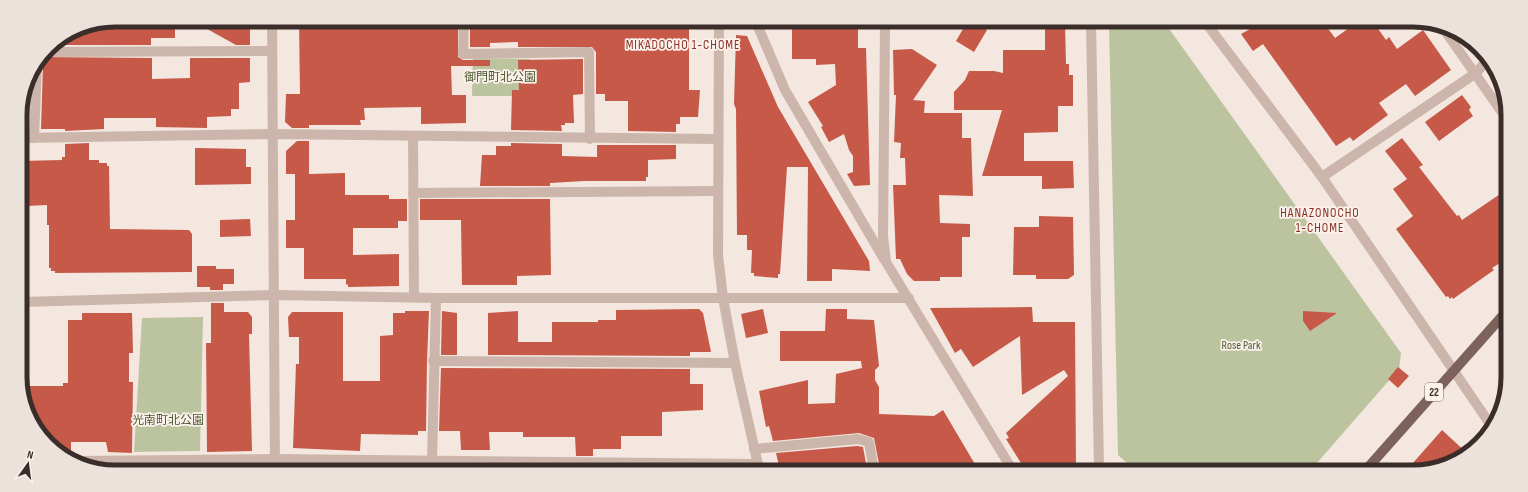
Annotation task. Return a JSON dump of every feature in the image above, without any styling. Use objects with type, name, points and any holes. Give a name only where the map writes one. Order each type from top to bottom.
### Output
[{"type":"main road","name":"22","points":[[1370,465],[1501,317]]},
{"type":"street","points":[[272,27],[275,464]]},
{"type":"street","points":[[464,27],[463,54],[589,52],[590,139]]},
{"type":"street","points":[[719,27],[718,255],[723,298],[735,363],[758,465]]},
{"type":"street","points":[[758,27],[785,90],[886,262],[1009,465]]},
{"type":"street","points":[[885,27],[883,236],[886,262]]},
{"type":"street","points":[[1091,27],[1099,465]]},
{"type":"street","points":[[1209,27],[1322,177],[1489,422]]},
{"type":"street","points":[[1448,34],[1501,110]]},
{"type":"street","points":[[54,52],[272,51]]},
{"type":"street","points":[[1322,177],[1476,73],[1484,64]]},
{"type":"street","points":[[34,138],[37,76]]},
{"type":"street","points":[[27,138],[272,134],[590,139],[718,139]]},
{"type":"street","points":[[413,136],[414,298]]},
{"type":"street","points":[[413,193],[718,190]]},
{"type":"street","points":[[27,302],[275,295],[414,298],[909,298]]},
{"type":"street","points":[[432,461],[433,361],[436,298]]},
{"type":"street","points":[[433,361],[735,363]]},
{"type":"street","points":[[754,449],[858,440],[869,442],[873,465]]},
{"type":"street","points":[[90,461],[275,464],[432,461],[650,465]]},
{"type":"green space","name":"Rose Park","points":[[1109,27],[1168,27],[1401,353],[1399,369],[1315,465],[1129,465],[1118,455]]},
{"type":"green space","name":"御門町北公園","points":[[473,58],[530,59],[523,96],[472,96]]},
{"type":"green space","name":"光南町北公園","points":[[203,317],[200,451],[134,452],[142,318]]},
{"type":"building","points":[[109,27],[175,27],[175,38],[151,38],[151,45],[61,45],[86,32]]},
{"type":"building","points":[[204,27],[250,27],[250,45],[236,45]]},
{"type":"building","points":[[299,27],[458,27],[458,57],[463,60],[490,60],[490,66],[451,66],[452,95],[466,95],[466,123],[421,124],[421,107],[364,108],[365,120],[360,120],[361,125],[309,125],[309,128],[292,128],[285,122],[286,94],[300,94]]},
{"type":"building","points":[[470,27],[689,27],[689,90],[700,90],[698,117],[680,117],[680,124],[676,124],[676,132],[628,131],[628,101],[605,101],[605,94],[596,94],[596,52],[592,47],[518,47],[518,42],[490,43],[490,47],[470,47]]},
{"type":"building","points":[[964,27],[982,27],[987,30],[974,52],[956,41]]},
{"type":"building","points":[[1045,27],[1065,27],[1066,64],[1069,64],[1069,75],[1073,75],[1073,106],[1058,106],[1058,132],[1024,133],[1024,161],[1073,161],[1074,188],[1042,189],[1042,176],[982,176],[1002,110],[954,110],[954,92],[965,80],[969,71],[994,71],[1003,73],[1003,50],[1045,50]]},
{"type":"building","points":[[1289,27],[1290,29],[1293,27],[1327,27],[1335,38],[1350,27],[1377,27],[1386,40],[1389,37],[1397,49],[1423,30],[1451,70],[1415,96],[1406,84],[1379,103],[1388,115],[1353,141],[1350,137],[1336,146],[1263,44],[1253,51],[1241,34],[1252,28]]},
{"type":"building","points":[[792,29],[858,29],[858,48],[866,48],[870,185],[854,186],[847,174],[853,172],[853,156],[849,150],[844,134],[829,142],[821,127],[823,126],[808,102],[836,85],[835,64],[816,65],[816,59],[792,59]]},
{"type":"building","points":[[736,35],[747,36],[778,107],[869,261],[870,271],[832,269],[832,281],[807,281],[808,167],[787,167],[780,274],[778,274],[778,278],[754,276],[754,273],[751,273],[752,250],[747,250],[747,235],[737,235],[736,109],[734,104]]},
{"type":"building","points":[[912,49],[937,65],[913,100],[925,101],[924,113],[962,113],[962,138],[971,138],[973,196],[939,195],[940,223],[970,224],[970,237],[962,237],[962,277],[940,277],[940,281],[914,281],[907,274],[900,259],[896,259],[893,185],[906,185],[905,158],[900,158],[901,143],[894,142],[896,95],[894,95],[893,50]]},
{"type":"building","points":[[49,57],[152,58],[152,79],[190,78],[190,58],[250,58],[250,82],[239,83],[239,109],[231,109],[231,116],[207,117],[207,128],[156,127],[156,118],[104,118],[104,129],[65,131],[65,129],[41,129],[43,65]]},
{"type":"building","points":[[583,59],[583,94],[573,95],[574,123],[565,123],[565,125],[561,125],[562,131],[511,130],[512,90],[519,90],[518,60]]},
{"type":"building","points":[[1462,95],[1471,107],[1469,110],[1473,116],[1439,141],[1425,122]]},
{"type":"building","points":[[29,98],[28,124],[27,109]]},
{"type":"building","points":[[1402,138],[1423,165],[1419,167],[1457,216],[1459,215],[1462,220],[1501,193],[1501,262],[1492,268],[1494,270],[1453,299],[1452,297],[1450,299],[1448,296],[1446,297],[1396,229],[1413,216],[1393,189],[1407,179],[1385,151]]},
{"type":"building","points":[[297,141],[309,141],[309,174],[345,173],[345,195],[389,195],[389,199],[407,199],[407,221],[398,221],[398,228],[353,228],[353,255],[399,254],[399,286],[348,287],[348,284],[346,285],[346,279],[304,279],[304,248],[286,248],[286,220],[295,220],[295,174],[286,174],[286,151]]},
{"type":"building","points":[[89,143],[89,160],[99,160],[99,163],[107,163],[107,166],[109,166],[110,229],[189,230],[192,234],[192,272],[55,273],[55,271],[51,271],[51,268],[49,268],[49,225],[47,225],[47,205],[27,206],[27,161],[62,160],[62,157],[65,157],[65,144]]},
{"type":"building","points":[[511,143],[562,144],[562,156],[597,157],[597,145],[676,145],[676,159],[648,160],[648,177],[646,177],[646,181],[584,181],[550,183],[550,186],[480,186],[482,155],[496,155],[496,146],[511,146]]},
{"type":"building","points":[[195,148],[246,149],[246,167],[251,167],[251,184],[195,185]]},
{"type":"building","points":[[420,199],[550,199],[551,275],[517,276],[517,285],[462,285],[461,220],[420,220]]},
{"type":"building","points":[[1039,216],[1073,217],[1074,275],[1068,279],[1036,279],[1036,275],[1013,275],[1014,227],[1039,227]]},
{"type":"building","points":[[250,219],[251,236],[220,237],[220,220]]},
{"type":"building","points":[[197,266],[216,266],[216,269],[234,269],[234,284],[223,284],[223,290],[210,290],[210,287],[197,287]]},
{"type":"building","points":[[211,303],[224,303],[224,312],[248,312],[252,317],[252,334],[249,334],[252,451],[207,452],[206,343],[211,343]]},
{"type":"building","points":[[1032,307],[1033,322],[1075,322],[1076,465],[1022,465],[1006,439],[1009,438],[1006,433],[1068,376],[1064,370],[1022,395],[1020,336],[973,367],[961,349],[955,353],[930,308]]},
{"type":"building","points":[[699,309],[703,313],[711,352],[690,352],[690,356],[488,355],[488,313],[518,311],[518,342],[552,342],[552,322],[598,322],[598,320],[616,320],[616,310]]},
{"type":"building","points":[[763,309],[768,333],[746,338],[741,314]]},
{"type":"building","points":[[826,309],[847,309],[847,319],[874,320],[879,366],[875,370],[875,380],[879,387],[879,414],[934,416],[943,410],[975,465],[879,465],[874,438],[859,433],[773,441],[769,426],[766,427],[759,391],[808,380],[808,404],[835,403],[836,374],[862,368],[861,361],[780,361],[780,331],[825,331]]},
{"type":"building","points":[[405,311],[429,311],[426,431],[418,431],[418,435],[361,434],[360,451],[293,448],[296,364],[299,364],[299,337],[289,337],[288,317],[292,312],[343,312],[343,381],[380,381],[380,336],[393,335],[393,313],[405,313]]},
{"type":"building","points":[[442,311],[457,313],[457,355],[441,355]]},
{"type":"building","points":[[1303,311],[1337,313],[1310,331],[1303,321]]},
{"type":"building","points":[[82,313],[132,313],[133,353],[129,353],[129,382],[133,382],[132,453],[108,452],[106,442],[71,442],[71,453],[61,447],[45,431],[34,411],[28,386],[63,386],[63,383],[68,383],[68,320],[82,320]]},
{"type":"building","points":[[1398,367],[1409,376],[1398,388],[1388,379]]},
{"type":"building","points":[[441,368],[690,369],[690,384],[703,384],[703,410],[662,412],[662,436],[621,436],[621,449],[593,449],[593,456],[576,456],[575,437],[523,437],[523,432],[489,432],[490,450],[461,450],[460,431],[439,431]]},
{"type":"building","points":[[1442,430],[1463,449],[1452,456],[1436,462],[1411,465]]},
{"type":"building","points":[[857,446],[863,447],[866,465],[779,465],[776,453]]},
{"type":"district","name":"MIKADOCHO 1-CHOME","points":[[683,45]]},
{"type":"district","name":"HANAZONOCHO 1-CHOME","points":[[1320,220]]}]
